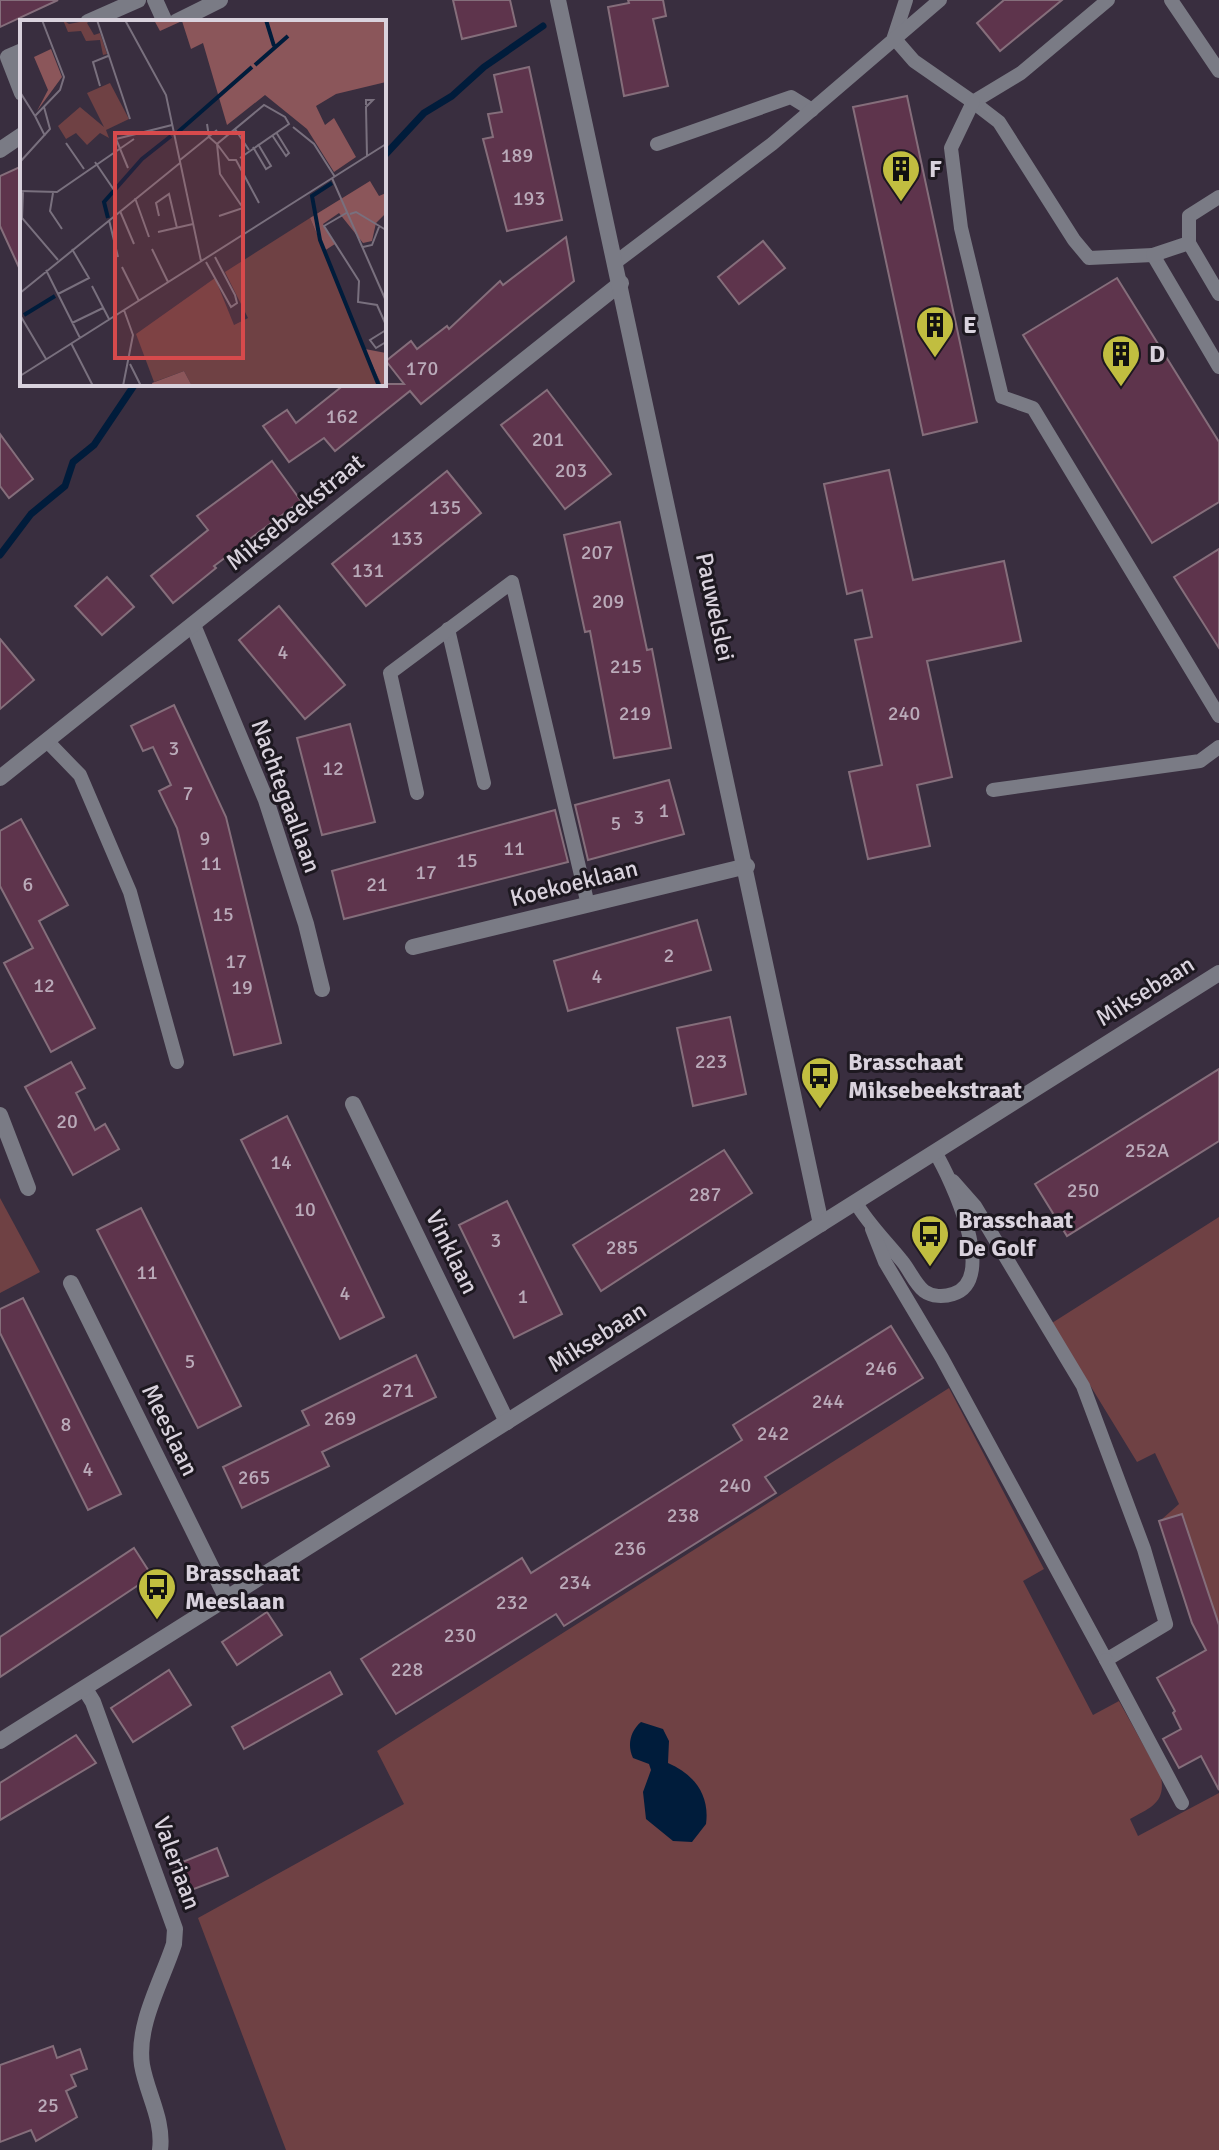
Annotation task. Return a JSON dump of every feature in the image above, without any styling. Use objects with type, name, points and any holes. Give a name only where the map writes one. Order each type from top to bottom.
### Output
[{"type":"street","points":[[93,20],[138,0]]},
{"type":"street","points":[[155,0],[164,20]]},
{"type":"street","points":[[180,20],[220,0]]},
{"type":"street","name":"Pauwelslei","points":[[558,0],[747,866],[821,1224]]},
{"type":"street","points":[[20,52],[8,57],[20,88]]},
{"type":"street","points":[[0,150],[20,136]]},
{"type":"street","name":"Miksebeekstraat","points":[[0,778],[621,283]]},
{"type":"street","name":"Nachtegaallaan","points":[[193,625],[266,800],[306,924],[322,989]]},
{"type":"street","name":"Koekoeklaan","points":[[413,947],[747,866]]},
{"type":"street","name":"Miksebaan","points":[[0,1741],[1219,973]]},
{"type":"street","name":"Vinklaan","points":[[353,1104],[507,1422]]},
{"type":"street","points":[[0,1115],[28,1188]]},
{"type":"street","name":"Meeslaan","points":[[71,1283],[227,1599]]},
{"type":"street","name":"Valeriaan","points":[[85,1689],[93,1702],[175,1929],[174,1944],[142,2035],[142,2063],[158,2116],[160,2150]]},
{"type":"lane","points":[[894,38],[906,0]]},
{"type":"lane","points":[[616,262],[812,110],[940,0]]},
{"type":"lane","points":[[1108,0],[1021,73],[973,102],[951,148],[961,228],[1002,397],[1033,408],[1219,716]]},
{"type":"lane","points":[[1171,0],[1219,71]]},
{"type":"lane","points":[[894,38],[914,61],[999,122],[1074,240],[1089,258],[1153,255],[1189,243]]},
{"type":"lane","points":[[657,144],[791,97],[812,110]]},
{"type":"lane","points":[[1219,197],[1189,216],[1189,243],[1219,294]]},
{"type":"lane","points":[[1153,255],[1219,367]]},
{"type":"lane","points":[[417,793],[390,673],[512,582],[588,905]]},
{"type":"lane","points":[[448,629],[484,783]]},
{"type":"lane","points":[[47,741],[80,775],[130,892],[177,1062]]},
{"type":"lane","points":[[993,790],[1200,761],[1219,747]]},
{"type":"lane","points":[[935,1152],[953,1181],[975,1206],[1083,1386],[1144,1549],[1166,1624],[1106,1660]]},
{"type":"lane","points":[[856,1203],[872,1229],[924,1291],[943,1297],[958,1293],[971,1282],[976,1264],[953,1181]]},
{"type":"lane","points":[[872,1229],[885,1262],[942,1358],[1182,1803]]},
{"type":"shaded area","points":[[0,1198],[40,1272],[0,1293]]},
{"type":"shaded area","points":[[1219,1217],[1219,1666],[1161,1520],[1179,1504],[1155,1453],[1137,1462],[1052,1323]]},
{"type":"shaded area","points":[[949,1388],[1044,1569],[1023,1581],[1093,1715],[1119,1701],[1161,1777],[1159,1799],[1130,1819],[1138,1836],[1219,1793],[1219,2150],[286,2150],[198,1918],[404,1804],[377,1751]]},
{"type":"water","points":[[641,1722],[663,1729],[669,1741],[668,1763],[693,1779],[703,1795],[706,1824],[692,1842],[673,1841],[646,1819],[643,1792],[651,1770],[649,1764],[633,1758],[630,1749],[632,1734]]},
{"type":"building","points":[[0,0],[58,0],[0,27]]},
{"type":"building","points":[[453,0],[510,0],[516,26],[462,39]]},
{"type":"building","points":[[628,0],[663,0],[666,16],[653,19],[668,86],[624,96],[608,7],[629,3]]},
{"type":"building","points":[[1004,0],[1062,0],[1000,51],[977,23]]},
{"type":"building","points":[[529,67],[562,220],[507,231],[483,139],[493,137],[488,114],[502,112],[494,75]]},
{"type":"building","points":[[907,96],[977,422],[923,435],[853,107]]},
{"type":"building","points":[[20,167],[20,270],[0,226],[0,176]]},
{"type":"building","points":[[566,237],[574,281],[421,404],[410,391],[335,451],[324,438],[289,462],[263,426],[287,410],[296,423],[342,386],[404,384],[386,361],[411,341],[417,349],[447,326],[449,329],[500,281],[503,285]]},
{"type":"building","points":[[763,241],[785,268],[739,304],[718,277]]},
{"type":"building","name":"D","points":[[1117,278],[1219,442],[1219,502],[1152,543],[1023,335]]},
{"type":"building","points":[[547,390],[611,474],[565,509],[501,425]]},
{"type":"building","points":[[0,434],[33,479],[9,498],[0,486]]},
{"type":"building","points":[[272,461],[301,501],[214,566],[216,568],[173,603],[151,576],[208,530],[197,516]]},
{"type":"building","points":[[889,470],[913,580],[1004,561],[1021,641],[927,661],[952,777],[917,785],[930,846],[868,859],[849,772],[882,765],[855,640],[872,637],[862,590],[847,594],[824,484]]},
{"type":"building","points":[[447,471],[481,513],[366,606],[332,564]]},
{"type":"building","points":[[620,522],[647,650],[652,649],[671,748],[614,758],[590,631],[585,632],[564,535]]},
{"type":"building","points":[[1219,549],[1219,648],[1174,577]]},
{"type":"building","points":[[107,577],[134,607],[102,635],[75,606]]},
{"type":"building","points":[[279,606],[345,685],[305,719],[239,640]]},
{"type":"building","points":[[0,639],[34,680],[0,709]]},
{"type":"building","points":[[174,705],[226,817],[281,1043],[234,1055],[177,828],[159,791],[171,785],[153,747],[143,751],[131,726]]},
{"type":"building","points":[[350,724],[375,822],[322,835],[297,738]]},
{"type":"building","points":[[669,780],[684,834],[588,860],[575,805]]},
{"type":"building","points":[[555,810],[568,862],[344,919],[332,871]]},
{"type":"building","points":[[21,819],[68,905],[39,921],[95,1028],[51,1052],[4,963],[33,948],[0,886],[0,831]]},
{"type":"building","points":[[697,920],[711,970],[568,1011],[554,961]]},
{"type":"building","points":[[730,1017],[746,1094],[693,1106],[677,1028]]},
{"type":"building","points":[[71,1062],[85,1088],[76,1093],[95,1130],[105,1124],[119,1149],[73,1175],[25,1087]]},
{"type":"building","points":[[1219,1069],[1219,1141],[1067,1236],[1035,1184]]},
{"type":"building","points":[[287,1116],[384,1317],[340,1339],[241,1140]]},
{"type":"building","points":[[724,1150],[752,1193],[601,1291],[573,1245]]},
{"type":"building","points":[[507,1201],[562,1314],[514,1338],[459,1225]]},
{"type":"building","points":[[141,1208],[241,1406],[198,1428],[97,1230]]},
{"type":"building","points":[[23,1298],[121,1494],[88,1510],[0,1333],[0,1309]]},
{"type":"building","points":[[891,1326],[923,1378],[765,1477],[776,1493],[564,1626],[556,1614],[396,1714],[361,1659],[522,1558],[531,1573],[742,1440],[733,1425]]},
{"type":"building","points":[[416,1355],[436,1397],[322,1452],[329,1466],[242,1508],[223,1467],[309,1425],[302,1411]]},
{"type":"building","points":[[1182,1514],[1219,1625],[1219,1790],[1201,1756],[1179,1768],[1163,1739],[1181,1729],[1157,1678],[1206,1650],[1192,1623],[1159,1521]]},
{"type":"building","points":[[134,1548],[152,1576],[0,1677],[0,1637]]},
{"type":"building","points":[[267,1612],[282,1635],[237,1665],[222,1642]]},
{"type":"building","points":[[169,1670],[191,1705],[133,1742],[111,1708]]},
{"type":"building","points":[[330,1672],[342,1694],[244,1749],[232,1727]]},
{"type":"building","points":[[76,1735],[96,1763],[0,1820],[0,1783]]},
{"type":"building","points":[[217,1848],[228,1876],[186,1892],[175,1865]]},
{"type":"building","points":[[53,2046],[57,2058],[80,2049],[87,2069],[71,2075],[76,2086],[66,2091],[77,2117],[36,2141],[31,2130],[0,2142],[0,2065]]},
{"type":"waterway","points":[[386,154],[424,113],[452,96],[484,67],[543,26]]},
{"type":"waterway","points":[[0,555],[31,514],[65,486],[73,462],[94,445],[134,386]]},
{"type":"place","name":"F","points":[[901,203]]},
{"type":"place","name":"E","points":[[935,359]]},
{"type":"place","name":"D","points":[[1121,388]]},
{"type":"place","name":"Brasschaat Miksebeekstraat","points":[[820,1110]]},
{"type":"place","name":"Brasschaat De Golf","points":[[930,1268]]},
{"type":"place","name":"Brasschaat Meeslaan","points":[[157,1621]]}]
